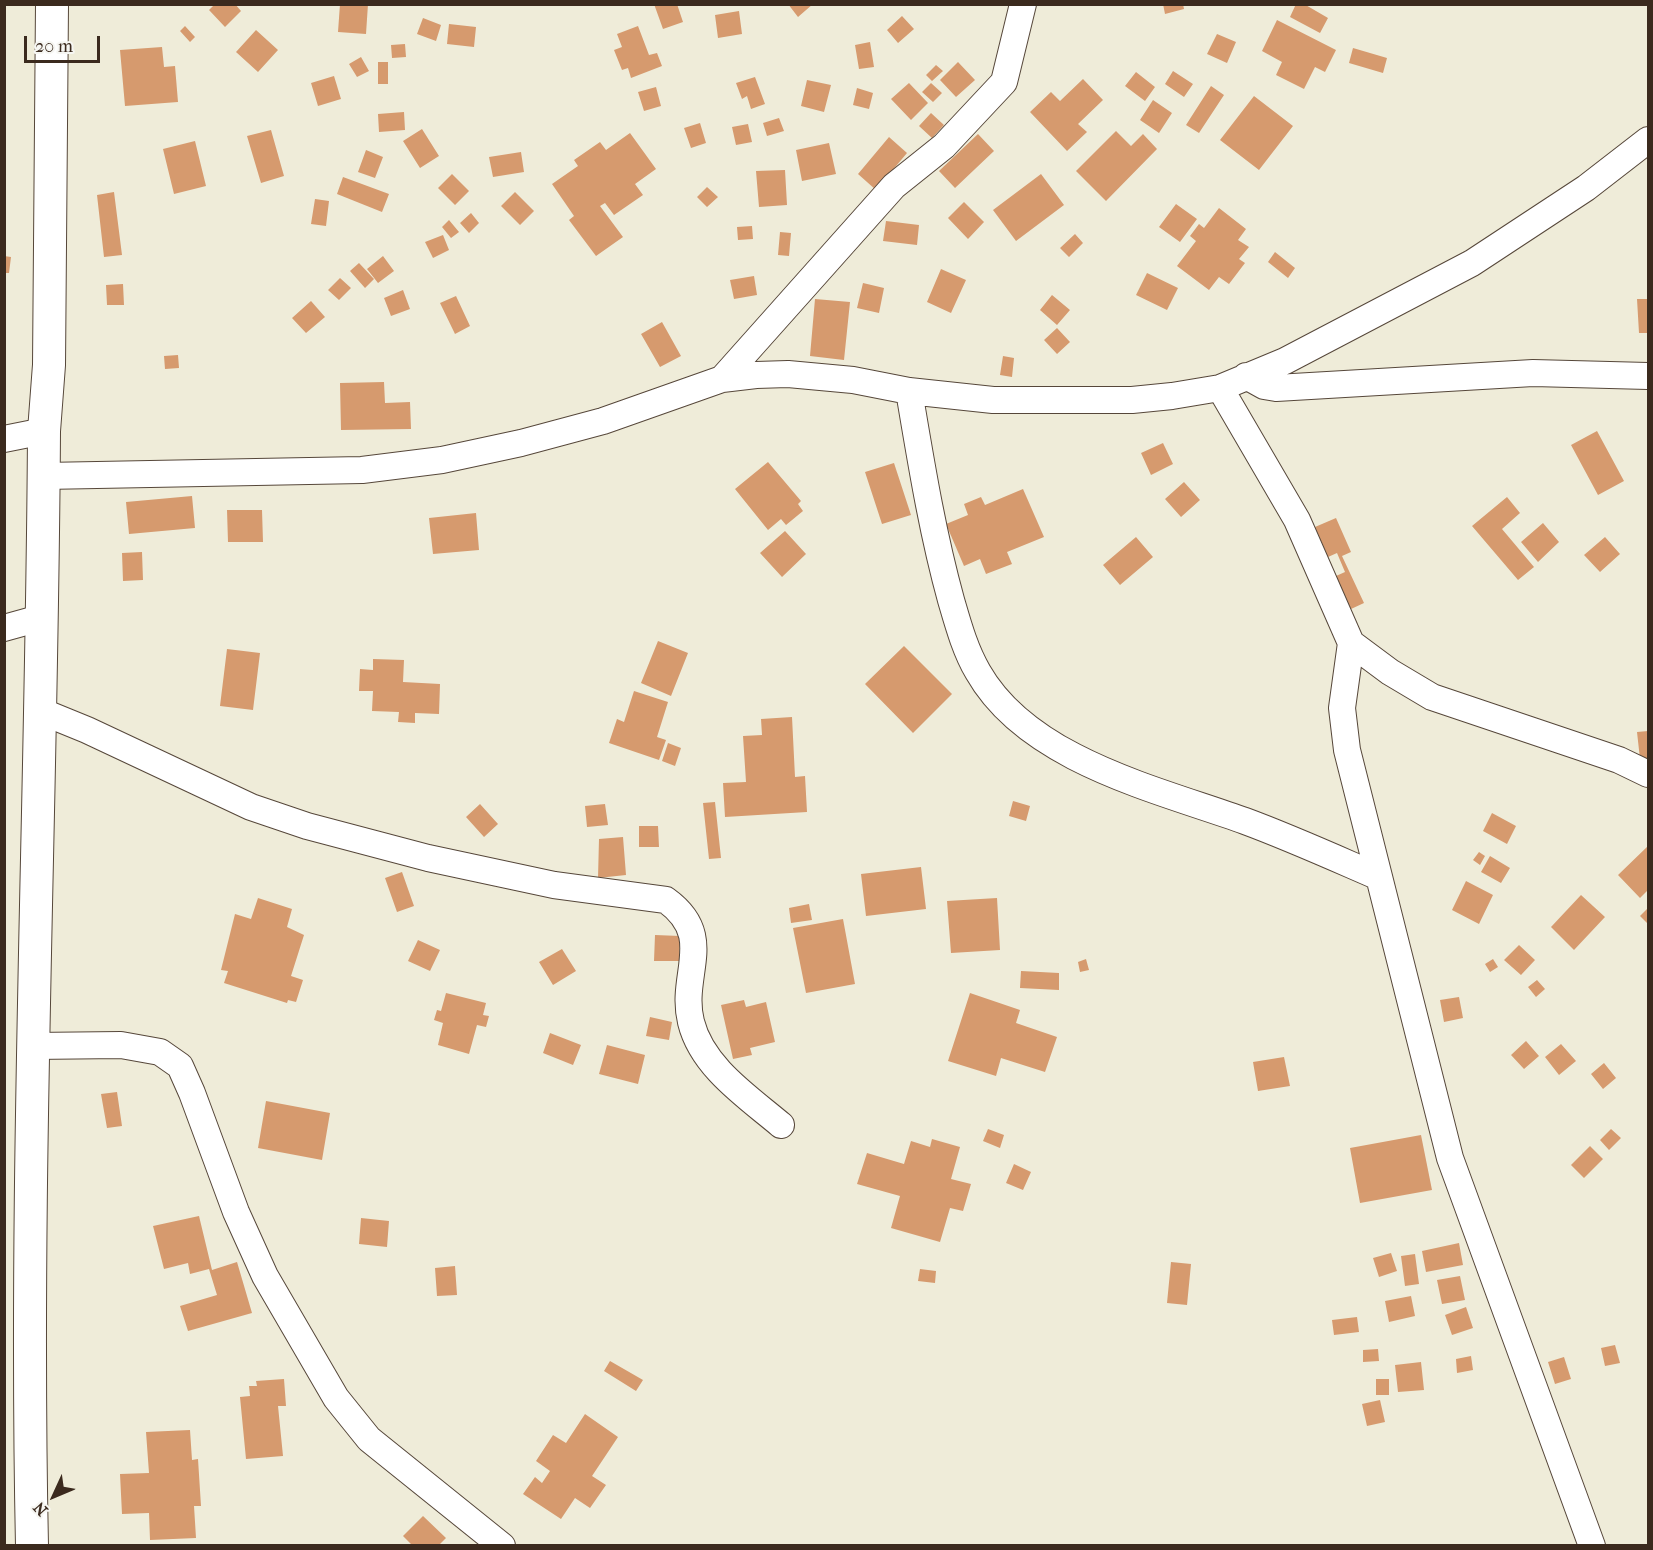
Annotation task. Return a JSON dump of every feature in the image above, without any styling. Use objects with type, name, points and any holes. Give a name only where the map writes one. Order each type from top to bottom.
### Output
[{"type":"main road","points":[[32,1545],[29,1394],[32,1046],[44,431],[49,365],[52,4]]},
{"type":"street","points":[[722,379],[894,186],[944,146],[1004,82],[1023,4]]},
{"type":"street","points":[[44,476],[362,470],[442,460],[521,443],[603,421],[722,379],[788,374],[853,380],[909,391],[993,400],[1061,402],[1162,397],[1220,388],[1285,361],[1472,263],[1586,188],[1648,140]]},
{"type":"street","points":[[1246,376],[1264,386],[1276,388],[1533,373],[1648,376]]},
{"type":"street","points":[[1220,388],[1297,520],[1351,643],[1390,672],[1432,697],[1619,760],[1648,774]]},
{"type":"street","points":[[909,391],[930,518],[957,618],[977,672],[989,690],[1044,740],[1084,762],[1264,828],[1379,877]]},
{"type":"street","points":[[4,439],[44,431]]},
{"type":"street","points":[[4,628],[40,618]]},
{"type":"street","points":[[1351,643],[1343,694],[1343,725],[1450,1158],[1592,1545]]},
{"type":"street","points":[[38,710],[87,730],[251,807],[307,826],[428,858],[554,885],[666,900],[680,910],[690,924],[695,941],[690,1005],[691,1022],[703,1051],[741,1091],[781,1125]]},
{"type":"street","points":[[32,1046],[121,1045],[160,1052],[180,1066],[236,1212],[266,1276],[336,1398],[369,1439],[502,1545]]},
{"type":"building","points":[[215,4],[235,4],[241,11],[225,27],[209,10]]},
{"type":"building","points":[[340,4],[368,4],[366,34],[338,32]]},
{"type":"building","points":[[654,4],[677,4],[683,22],[663,29]]},
{"type":"building","points":[[788,4],[813,4],[798,17]]},
{"type":"building","points":[[1163,4],[1183,4],[1184,9],[1165,14]]},
{"type":"building","points":[[1296,4],[1304,4],[1328,18],[1320,33],[1290,17]]},
{"type":"building","points":[[739,11],[742,34],[718,38],[715,15]]},
{"type":"building","points":[[902,16],[914,29],[898,43],[887,30]]},
{"type":"building","points":[[423,18],[441,25],[436,41],[417,34]]},
{"type":"building","points":[[1277,20],[1336,50],[1325,72],[1315,67],[1304,89],[1276,75],[1282,62],[1262,51]]},
{"type":"building","points":[[449,24],[476,27],[474,47],[447,44]]},
{"type":"building","points":[[185,26],[195,37],[190,42],[180,31]]},
{"type":"building","points":[[638,26],[649,55],[657,53],[662,66],[631,78],[628,68],[622,70],[614,50],[622,47],[617,34]]},
{"type":"building","points":[[256,30],[278,50],[258,72],[236,52]]},
{"type":"building","points":[[1217,34],[1236,42],[1227,63],[1207,54]]},
{"type":"building","points":[[870,42],[874,67],[859,69],[855,45]]},
{"type":"building","points":[[405,44],[406,57],[392,58],[391,45]]},
{"type":"building","points":[[162,47],[164,67],[175,66],[178,102],[125,106],[120,50]]},
{"type":"building","points":[[1353,48],[1387,58],[1383,73],[1349,63]]},
{"type":"building","points":[[361,57],[369,71],[357,77],[349,64]]},
{"type":"building","points":[[378,62],[388,62],[388,84],[378,84]]},
{"type":"building","points":[[958,62],[975,80],[956,97],[940,80]]},
{"type":"building","points":[[936,65],[943,71],[932,81],[926,75]]},
{"type":"building","points":[[1173,71],[1193,84],[1184,97],[1165,84]]},
{"type":"building","points":[[1136,72],[1155,87],[1145,101],[1125,86]]},
{"type":"building","points":[[334,76],[341,99],[318,106],[311,83]]},
{"type":"building","points":[[755,77],[765,104],[751,109],[747,96],[742,99],[736,83]]},
{"type":"building","points":[[1083,79],[1103,100],[1078,124],[1087,132],[1067,151],[1030,112],[1051,92],[1060,101]]},
{"type":"building","points":[[807,80],[831,85],[824,112],[801,106]]},
{"type":"building","points":[[909,83],[928,103],[911,120],[891,99]]},
{"type":"building","points":[[931,83],[942,93],[933,102],[922,92]]},
{"type":"building","points":[[1211,86],[1224,95],[1199,133],[1186,125]]},
{"type":"building","points":[[656,87],[661,106],[644,111],[638,92]]},
{"type":"building","points":[[857,88],[873,93],[869,109],[853,105]]},
{"type":"building","points":[[1254,96],[1293,126],[1259,170],[1220,140]]},
{"type":"building","points":[[1153,100],[1172,113],[1159,133],[1140,120]]},
{"type":"building","points":[[404,112],[405,130],[379,132],[378,114]]},
{"type":"building","points":[[931,113],[944,125],[932,138],[919,126]]},
{"type":"building","points":[[779,118],[784,131],[767,136],[763,123]]},
{"type":"building","points":[[700,123],[706,143],[691,148],[684,128]]},
{"type":"building","points":[[748,124],[752,142],[736,145],[732,127]]},
{"type":"building","points":[[422,129],[439,156],[420,168],[403,141]]},
{"type":"building","points":[[271,130],[284,176],[261,183],[247,136]]},
{"type":"building","points":[[1116,131],[1131,146],[1143,134],[1157,149],[1106,201],[1076,171]]},
{"type":"building","points":[[630,133],[656,169],[635,184],[643,195],[614,215],[605,203],[600,206],[623,237],[596,256],[569,220],[574,216],[552,184],[578,166],[574,160],[600,142],[606,150]]},
{"type":"building","points":[[978,134],[994,151],[955,188],[939,171]]},
{"type":"building","points":[[889,137],[907,153],[876,190],[858,174]]},
{"type":"building","points":[[195,141],[206,186],[174,194],[163,149]]},
{"type":"building","points":[[829,143],[836,174],[802,181],[796,150]]},
{"type":"building","points":[[366,150],[383,157],[375,178],[358,172]]},
{"type":"building","points":[[521,152],[524,172],[493,177],[489,157]]},
{"type":"building","points":[[785,170],[787,205],[759,207],[756,171]]},
{"type":"building","points":[[452,174],[469,191],[455,205],[438,188]]},
{"type":"building","points":[[1041,174],[1064,205],[1016,241],[993,210]]},
{"type":"building","points":[[343,177],[389,194],[382,212],[337,194]]},
{"type":"building","points":[[707,187],[718,197],[707,207],[697,197]]},
{"type":"building","points":[[114,192],[122,255],[104,257],[97,195]]},
{"type":"building","points":[[515,192],[534,211],[520,225],[501,206]]},
{"type":"building","points":[[315,199],[329,201],[326,226],[311,224]]},
{"type":"building","points":[[964,202],[984,222],[968,239],[948,218]]},
{"type":"building","points":[[1176,204],[1197,219],[1180,242],[1159,227]]},
{"type":"building","points":[[1219,208],[1246,229],[1238,240],[1249,247],[1239,259],[1245,263],[1229,284],[1219,277],[1209,290],[1177,266],[1196,241],[1190,236],[1199,224],[1204,228]]},
{"type":"building","points":[[471,213],[479,223],[469,233],[460,223]]},
{"type":"building","points":[[449,220],[459,232],[451,238],[442,227]]},
{"type":"building","points":[[886,221],[919,225],[917,245],[883,241]]},
{"type":"building","points":[[752,226],[753,239],[738,240],[737,227]]},
{"type":"building","points":[[780,232],[791,233],[789,256],[778,255]]},
{"type":"building","points":[[1075,234],[1083,243],[1069,257],[1060,248]]},
{"type":"building","points":[[443,235],[449,250],[433,258],[425,242]]},
{"type":"building","points":[[1275,252],[1295,268],[1288,278],[1268,262]]},
{"type":"building","points":[[4,256],[11,257],[9,273],[4,273]]},
{"type":"building","points":[[383,256],[394,271],[378,283],[367,269]]},
{"type":"building","points":[[359,263],[374,279],[365,288],[350,271]]},
{"type":"building","points":[[941,269],[966,280],[951,313],[927,302]]},
{"type":"building","points":[[1147,273],[1178,288],[1167,310],[1136,295]]},
{"type":"building","points":[[754,276],[757,295],[734,299],[730,280]]},
{"type":"building","points":[[340,278],[351,288],[339,300],[328,290]]},
{"type":"building","points":[[863,283],[884,288],[879,313],[857,308]]},
{"type":"building","points":[[123,284],[124,305],[107,305],[106,285]]},
{"type":"building","points":[[403,290],[410,309],[391,316],[384,298]]},
{"type":"building","points":[[1052,295],[1070,310],[1057,325],[1040,310]]},
{"type":"building","points":[[456,296],[470,326],[455,334],[440,303]]},
{"type":"building","points":[[815,299],[850,302],[844,360],[810,356]]},
{"type":"building","points":[[1637,299],[1648,299],[1648,333],[1639,333]]},
{"type":"building","points":[[311,301],[325,317],[306,333],[292,318]]},
{"type":"building","points":[[662,322],[681,356],[660,367],[641,334]]},
{"type":"building","points":[[1057,328],[1070,342],[1057,354],[1044,340]]},
{"type":"building","points":[[178,355],[179,368],[165,369],[164,356]]},
{"type":"building","points":[[1003,356],[1014,358],[1012,377],[1000,375]]},
{"type":"building","points":[[384,382],[385,403],[410,402],[411,429],[341,430],[340,383]]},
{"type":"building","points":[[1597,431],[1624,481],[1598,495],[1571,445]]},
{"type":"building","points":[[1163,443],[1173,464],[1151,475],[1141,453]]},
{"type":"building","points":[[768,462],[801,501],[798,504],[803,511],[786,525],[781,519],[768,530],[735,489]]},
{"type":"building","points":[[894,463],[911,515],[882,524],[865,472]]},
{"type":"building","points":[[1184,482],[1200,500],[1181,517],[1165,499]]},
{"type":"building","points":[[1023,489],[1044,537],[1007,552],[1012,564],[986,574],[980,559],[964,566],[946,524],[968,515],[964,504],[981,497],[985,505]]},
{"type":"building","points":[[192,496],[195,528],[129,534],[126,502]]},
{"type":"building","points":[[1507,497],[1520,513],[1502,529],[1534,567],[1518,580],[1472,526]]},
{"type":"building","points":[[227,510],[262,510],[263,542],[228,542]]},
{"type":"building","points":[[476,513],[479,550],[433,554],[429,518]]},
{"type":"building","points":[[1336,518],[1351,552],[1342,556],[1364,603],[1351,609],[1336,576],[1345,572],[1337,553],[1328,557],[1315,527]]},
{"type":"building","points":[[1543,523],[1559,542],[1538,562],[1521,542]]},
{"type":"building","points":[[785,531],[806,554],[782,577],[760,553]]},
{"type":"building","points":[[1136,537],[1153,557],[1120,585],[1103,565]]},
{"type":"building","points":[[1605,537],[1620,554],[1600,572],[1584,555]]},
{"type":"building","points":[[142,552],[143,580],[123,581],[122,553]]},
{"type":"building","points":[[658,641],[688,653],[671,696],[641,683]]},
{"type":"building","points":[[904,646],[952,694],[913,733],[865,684]]},
{"type":"building","points":[[227,649],[260,653],[253,710],[220,706]]},
{"type":"building","points":[[373,659],[404,660],[403,682],[440,684],[439,714],[415,713],[415,723],[398,722],[399,712],[372,711],[373,691],[359,691],[360,669],[373,670]]},
{"type":"building","points":[[634,691],[668,702],[657,737],[666,740],[659,760],[609,743],[617,719],[624,722]]},
{"type":"building","points":[[792,717],[795,777],[805,776],[807,812],[725,817],[723,783],[746,782],[743,736],[762,735],[761,719]]},
{"type":"building","points":[[1648,731],[1648,767],[1641,768],[1637,732]]},
{"type":"building","points":[[668,743],[681,748],[675,766],[662,761]]},
{"type":"building","points":[[1013,801],[1030,806],[1026,821],[1009,816]]},
{"type":"building","points":[[715,802],[721,858],[709,859],[703,803]]},
{"type":"building","points":[[480,804],[498,824],[484,837],[466,817]]},
{"type":"building","points":[[605,804],[608,825],[587,827],[585,806]]},
{"type":"building","points":[[1492,813],[1516,826],[1507,844],[1483,831]]},
{"type":"building","points":[[639,826],[658,826],[659,847],[639,847]]},
{"type":"building","points":[[623,837],[626,875],[598,878],[599,839]]},
{"type":"building","points":[[1648,846],[1648,890],[1640,898],[1618,875]]},
{"type":"building","points":[[1479,852],[1485,856],[1480,865],[1473,860]]},
{"type":"building","points":[[1490,856],[1510,868],[1501,883],[1481,872]]},
{"type":"building","points":[[921,867],[926,909],[866,916],[861,874]]},
{"type":"building","points":[[402,872],[414,906],[397,912],[385,878]]},
{"type":"building","points":[[1466,881],[1493,895],[1479,924],[1452,910]]},
{"type":"building","points":[[1581,895],[1605,917],[1574,950],[1551,927]]},
{"type":"building","points":[[258,898],[292,909],[287,927],[304,935],[291,976],[303,980],[296,1002],[288,1000],[287,1003],[224,983],[228,971],[221,970],[235,914],[251,919]]},
{"type":"building","points":[[997,898],[1000,950],[951,953],[947,901]]},
{"type":"building","points":[[809,904],[812,920],[791,923],[789,908]]},
{"type":"building","points":[[1648,908],[1648,924],[1640,916]]},
{"type":"building","points":[[843,919],[855,984],[806,993],[793,928]]},
{"type":"building","points":[[655,935],[680,936],[679,961],[654,961]]},
{"type":"building","points":[[418,940],[440,950],[430,971],[408,961]]},
{"type":"building","points":[[1519,945],[1535,960],[1521,975],[1504,960]]},
{"type":"building","points":[[562,949],[576,971],[553,985],[539,962]]},
{"type":"building","points":[[1086,959],[1089,970],[1080,972],[1078,962]]},
{"type":"building","points":[[1493,959],[1498,967],[1490,972],[1485,964]]},
{"type":"building","points":[[1021,971],[1059,973],[1059,990],[1020,988]]},
{"type":"building","points":[[1537,980],[1545,989],[1536,997],[1528,987]]},
{"type":"building","points":[[446,993],[486,1003],[483,1015],[489,1016],[486,1027],[477,1025],[469,1054],[438,1045],[443,1023],[434,1020],[437,1010],[441,1011]]},
{"type":"building","points":[[970,993],[1020,1010],[1016,1023],[1057,1037],[1045,1072],[1001,1058],[996,1076],[948,1061]]},
{"type":"building","points":[[1459,997],[1463,1018],[1444,1022],[1440,1000]]},
{"type":"building","points":[[744,1000],[746,1007],[766,1002],[775,1042],[750,1048],[752,1055],[733,1059],[721,1005]]},
{"type":"building","points":[[650,1017],[672,1022],[669,1040],[646,1036]]},
{"type":"building","points":[[550,1033],[581,1045],[573,1065],[543,1053]]},
{"type":"building","points":[[1526,1041],[1539,1056],[1524,1069],[1511,1055]]},
{"type":"building","points":[[1561,1044],[1576,1061],[1559,1075],[1545,1057]]},
{"type":"building","points":[[607,1045],[645,1055],[638,1084],[599,1074]]},
{"type":"building","points":[[1284,1057],[1290,1086],[1258,1091],[1253,1062]]},
{"type":"building","points":[[1604,1063],[1616,1078],[1603,1089],[1591,1074]]},
{"type":"building","points":[[117,1092],[122,1126],[107,1128],[101,1094]]},
{"type":"building","points":[[266,1101],[330,1113],[322,1160],[258,1148]]},
{"type":"building","points":[[988,1129],[1004,1135],[1000,1148],[983,1141]]},
{"type":"building","points":[[1611,1129],[1621,1138],[1609,1150],[1600,1140]]},
{"type":"building","points":[[1421,1135],[1432,1190],[1360,1203],[1350,1148]]},
{"type":"building","points":[[932,1139],[960,1147],[951,1179],[971,1184],[963,1211],[950,1208],[940,1242],[891,1228],[900,1196],[857,1184],[867,1153],[904,1164],[911,1141],[930,1147]]},
{"type":"building","points":[[1590,1146],[1603,1159],[1584,1178],[1571,1165]]},
{"type":"building","points":[[1014,1164],[1031,1172],[1023,1190],[1006,1183]]},
{"type":"building","points":[[199,1216],[212,1270],[237,1262],[252,1313],[188,1331],[180,1306],[217,1295],[209,1269],[190,1274],[188,1263],[164,1269],[153,1226]]},
{"type":"building","points":[[361,1218],[389,1221],[387,1247],[359,1244]]},
{"type":"building","points":[[1459,1243],[1463,1265],[1426,1272],[1422,1251]]},
{"type":"building","points":[[1391,1253],[1397,1271],[1379,1277],[1373,1258]]},
{"type":"building","points":[[1415,1254],[1419,1284],[1405,1286],[1401,1256]]},
{"type":"building","points":[[1171,1262],[1191,1264],[1187,1305],[1167,1303]]},
{"type":"building","points":[[455,1266],[457,1295],[437,1296],[435,1268]]},
{"type":"building","points":[[920,1269],[936,1271],[935,1283],[918,1281]]},
{"type":"building","points":[[1460,1276],[1465,1300],[1442,1304],[1437,1280]]},
{"type":"building","points":[[1411,1296],[1415,1316],[1389,1322],[1385,1301]]},
{"type":"building","points":[[1466,1307],[1473,1328],[1452,1335],[1445,1315]]},
{"type":"building","points":[[1357,1317],[1359,1332],[1334,1335],[1332,1320]]},
{"type":"building","points":[[1615,1345],[1620,1363],[1605,1366],[1601,1348]]},
{"type":"building","points":[[1378,1349],[1379,1361],[1363,1362],[1363,1350]]},
{"type":"building","points":[[1471,1356],[1473,1370],[1457,1373],[1456,1359]]},
{"type":"building","points":[[1564,1357],[1571,1379],[1555,1384],[1548,1362]]},
{"type":"building","points":[[610,1361],[643,1380],[636,1391],[604,1371]]},
{"type":"building","points":[[1421,1362],[1424,1390],[1398,1392],[1395,1365]]},
{"type":"building","points":[[284,1379],[286,1406],[278,1406],[283,1456],[246,1459],[240,1397],[250,1396],[249,1386],[257,1386],[256,1381]]},
{"type":"building","points":[[1376,1379],[1389,1379],[1389,1395],[1376,1395]]},
{"type":"building","points":[[1380,1400],[1385,1422],[1367,1426],[1362,1404]]},
{"type":"building","points":[[585,1414],[618,1437],[592,1476],[606,1485],[590,1508],[575,1498],[561,1519],[523,1494],[535,1477],[542,1483],[550,1471],[536,1461],[553,1435],[566,1443]]},
{"type":"building","points":[[190,1430],[192,1460],[198,1459],[201,1506],[194,1506],[196,1538],[150,1540],[149,1513],[122,1514],[120,1474],[149,1473],[146,1432]]},
{"type":"building","points":[[423,1516],[446,1538],[438,1546],[413,1546],[403,1536]]}]
